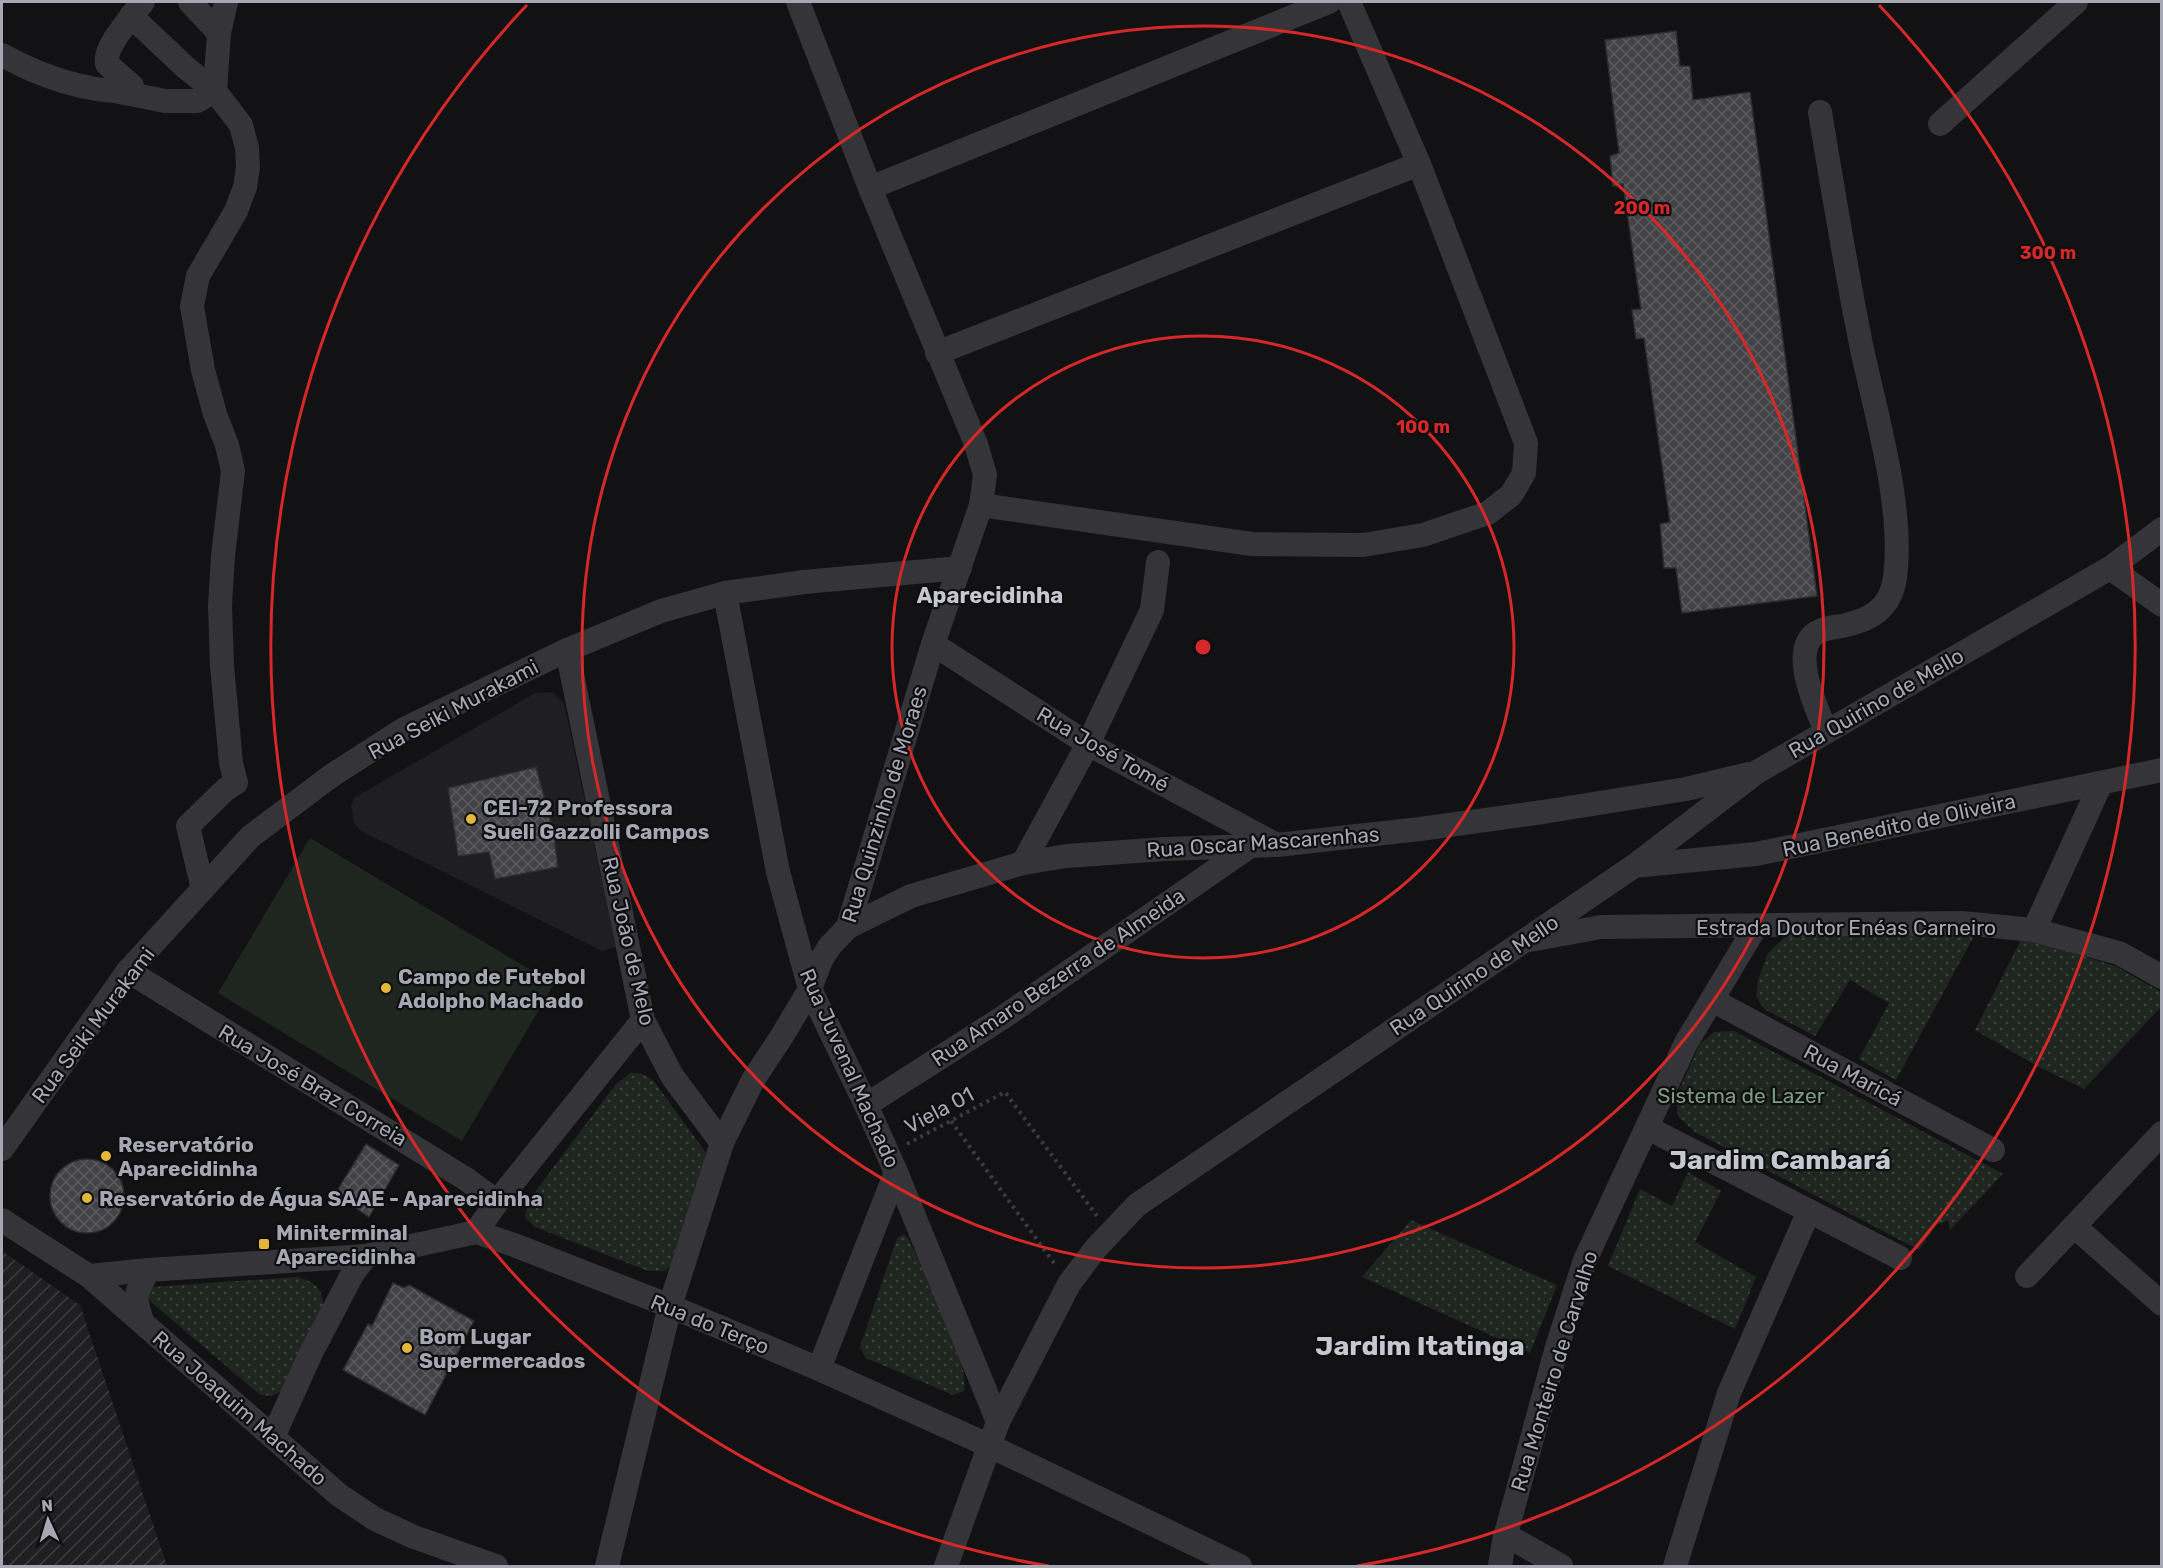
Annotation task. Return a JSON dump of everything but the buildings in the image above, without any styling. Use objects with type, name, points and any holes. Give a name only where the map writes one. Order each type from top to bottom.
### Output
[{"type":"street","points":[[190,2],[219,33]]},
{"type":"street","points":[[215,91],[219,33],[226,2]]},
{"type":"street","name":"Rua Quinzinho de Moraes","points":[[607,1566],[670,1306],[722,1143],[753,1080],[810,989],[821,960],[830,946],[848,927],[933,644],[981,505],[985,476],[976,444],[870,188],[798,2]]},
{"type":"street","points":[[870,188],[1329,2]]},
{"type":"street","points":[[981,505],[1252,544],[1363,545],[1423,535],[1488,513],[1511,495],[1524,473],[1526,444],[1419,164],[1349,2]]},
{"type":"street","points":[[1940,124],[2076,2]]},
{"type":"street","points":[[120,92],[131,90],[132,86],[107,64],[106,60],[113,44],[137,9],[185,67],[215,91],[241,125],[247,148],[248,167],[245,187],[236,212],[198,276],[192,306],[203,370],[233,471],[220,606],[222,666],[231,763],[236,783],[226,789],[188,826],[203,889]]},
{"type":"street","points":[[2,55],[26,68],[82,87],[165,101],[197,101],[215,91]]},
{"type":"street","points":[[1820,112],[1852,298],[1893,498],[1896,545],[1894,580],[1890,596],[1881,609],[1868,619],[1813,634],[1806,647],[1804,661],[1807,679],[1814,704],[1826,730]]},
{"type":"street","points":[[937,353],[1419,164]]},
{"type":"street","name":"Rua Quirino de Mello","points":[[946,1566],[999,1422],[1069,1284],[1096,1248],[1137,1205],[1634,866],[1757,772],[1826,730],[2110,568],[2162,529]]},
{"type":"street","points":[[1023,863],[1088,744],[1152,610],[1158,562]]},
{"type":"street","name":"Rua Seiki Murakami","points":[[2,1149],[128,971],[250,837],[331,776],[404,729],[567,650],[661,611],[725,593],[804,582],[960,568]]},
{"type":"street","points":[[2110,568],[2162,605]]},
{"type":"street","name":"Rua Juvenal Machado","points":[[725,593],[778,872],[810,989],[867,1105],[999,1422]]},
{"type":"street","name":"Rua José Tomé","points":[[933,644],[1088,744],[1277,845]]},
{"type":"street","name":"Rua João de Melo","points":[[567,650],[643,1020],[672,1076],[722,1143]]},
{"type":"street","name":"Rua Benedito de Oliveira","points":[[1634,866],[1756,854],[2162,770]]},
{"type":"street","name":"Rua Oscar Mascarenhas","points":[[848,927],[911,896],[1023,863],[1067,856],[1165,849],[1277,845],[1420,829],[1686,789],[1757,772]]},
{"type":"street","points":[[2034,930],[2101,783]]},
{"type":"street","name":"Rua Amaro Bezerra de Almeida","points":[[867,1105],[1002,1018],[1248,847]]},
{"type":"street","name":"Estrada Doutor Enéas Carneiro","points":[[1522,942],[1601,927],[1962,922],[2034,930],[2119,953],[2162,977]]},
{"type":"street","name":"Rua Monteiro de Carvalho","points":[[1500,1566],[1506,1535],[1557,1347],[1585,1260],[1686,1043],[1756,926]]},
{"type":"street","name":"Rua José Braz Correia","points":[[128,971],[466,1179],[497,1202]]},
{"type":"street","name":"Rua Maricá","points":[[1712,1000],[1993,1150]]},
{"type":"street","points":[[89,1276],[366,1256],[476,1232],[497,1202],[643,1020]]},
{"type":"street","points":[[1648,1128],[1900,1258]]},
{"type":"street","points":[[2027,1276],[2162,1133]]},
{"type":"street","points":[[819,1370],[892,1163]]},
{"type":"street","points":[[1675,1566],[1730,1393],[1809,1211]]},
{"type":"street","name":"Rua Joaquim Machado","points":[[2,1220],[89,1276],[339,1495],[375,1519],[414,1537],[496,1566]]},
{"type":"street","points":[[2074,1226],[2162,1304]]},
{"type":"street","name":"Rua do Terço","points":[[476,1232],[670,1306],[819,1370],[990,1446],[1240,1566]]},
{"type":"street","points":[[273,1437],[311,1353],[353,1273],[366,1256]]},
{"type":"street","points":[[142,1321],[136,1298],[137,1290],[148,1270]]},
{"type":"street","points":[[1506,1535],[1561,1566]]},
{"type":"path","name":"Viela 01","points":[[892,1163],[951,1121],[1005,1092],[1110,1233]]},
{"type":"path","points":[[951,1121],[1069,1284]]},
{"type":"shaded area","name":"CEI-72 Professora Sueli Gazzolli Campos","points":[[552,692],[564,703],[616,947],[602,951],[361,831],[354,823],[351,806],[354,798],[535,693]]},
{"type":"shaded area","points":[[2,1251],[80,1305],[167,1566],[2,1566]]},
{"type":"green space","name":"Campo de Futebol Adolpho Machado","points":[[310,838],[554,984],[462,1141],[218,993]]},
{"type":"green space","points":[[1788,934],[1975,934],[1896,1080],[1859,1059],[1889,1003],[1850,980],[1815,1036],[1764,1009],[1756,996],[1758,980],[1768,953]]},
{"type":"green space","points":[[2021,940],[2038,942],[2115,966],[2161,992],[2161,1007],[2084,1089],[2037,1066],[1975,1030]]},
{"type":"green space","name":"Sistema de Lazer","points":[[1734,1031],[2003,1174],[1950,1230],[1948,1220],[1936,1225],[1919,1250],[1695,1132],[1678,1116],[1676,1097],[1700,1044],[1714,1032]]},
{"type":"green space","points":[[630,1073],[641,1073],[653,1080],[706,1153],[675,1261],[665,1271],[648,1271],[535,1227],[525,1217],[529,1200],[616,1084]]},
{"type":"green space","points":[[1688,1172],[1721,1191],[1695,1242],[1756,1277],[1735,1329],[1608,1266],[1640,1189],[1672,1206]]},
{"type":"green space","points":[[1411,1220],[1557,1285],[1530,1353],[1362,1277]]},
{"type":"green space","points":[[904,1234],[945,1315],[960,1357],[964,1375],[964,1391],[953,1395],[866,1358],[860,1347],[897,1238]]},
{"type":"green space","points":[[297,1277],[317,1287],[322,1297],[323,1309],[282,1391],[272,1396],[260,1395],[150,1301],[147,1294],[151,1287]]},
{"type":"place","name":"CEI-72 Professora Sueli Gazzolli Campos","points":[[471,819]]},
{"type":"place","name":"Campo de Futebol Adolpho Machado","points":[[386,988]]},
{"type":"place","name":"Reservatório Aparecidinha","points":[[106,1156]]},
{"type":"place","name":"Reservatório de Água SAAE - Aparecidinha","points":[[87,1198]]},
{"type":"place","name":"Miniterminal Aparecidinha","points":[[264,1244]]},
{"type":"place","name":"Bom Lugar Supermercados","points":[[407,1348]]},
{"type":"district","name":"Aparecidinha","points":[[990,595]]},
{"type":"district","name":"Jardim Cambará","points":[[1780,1160]]},
{"type":"district","name":"Jardim Itatinga","points":[[1420,1346]]}]
